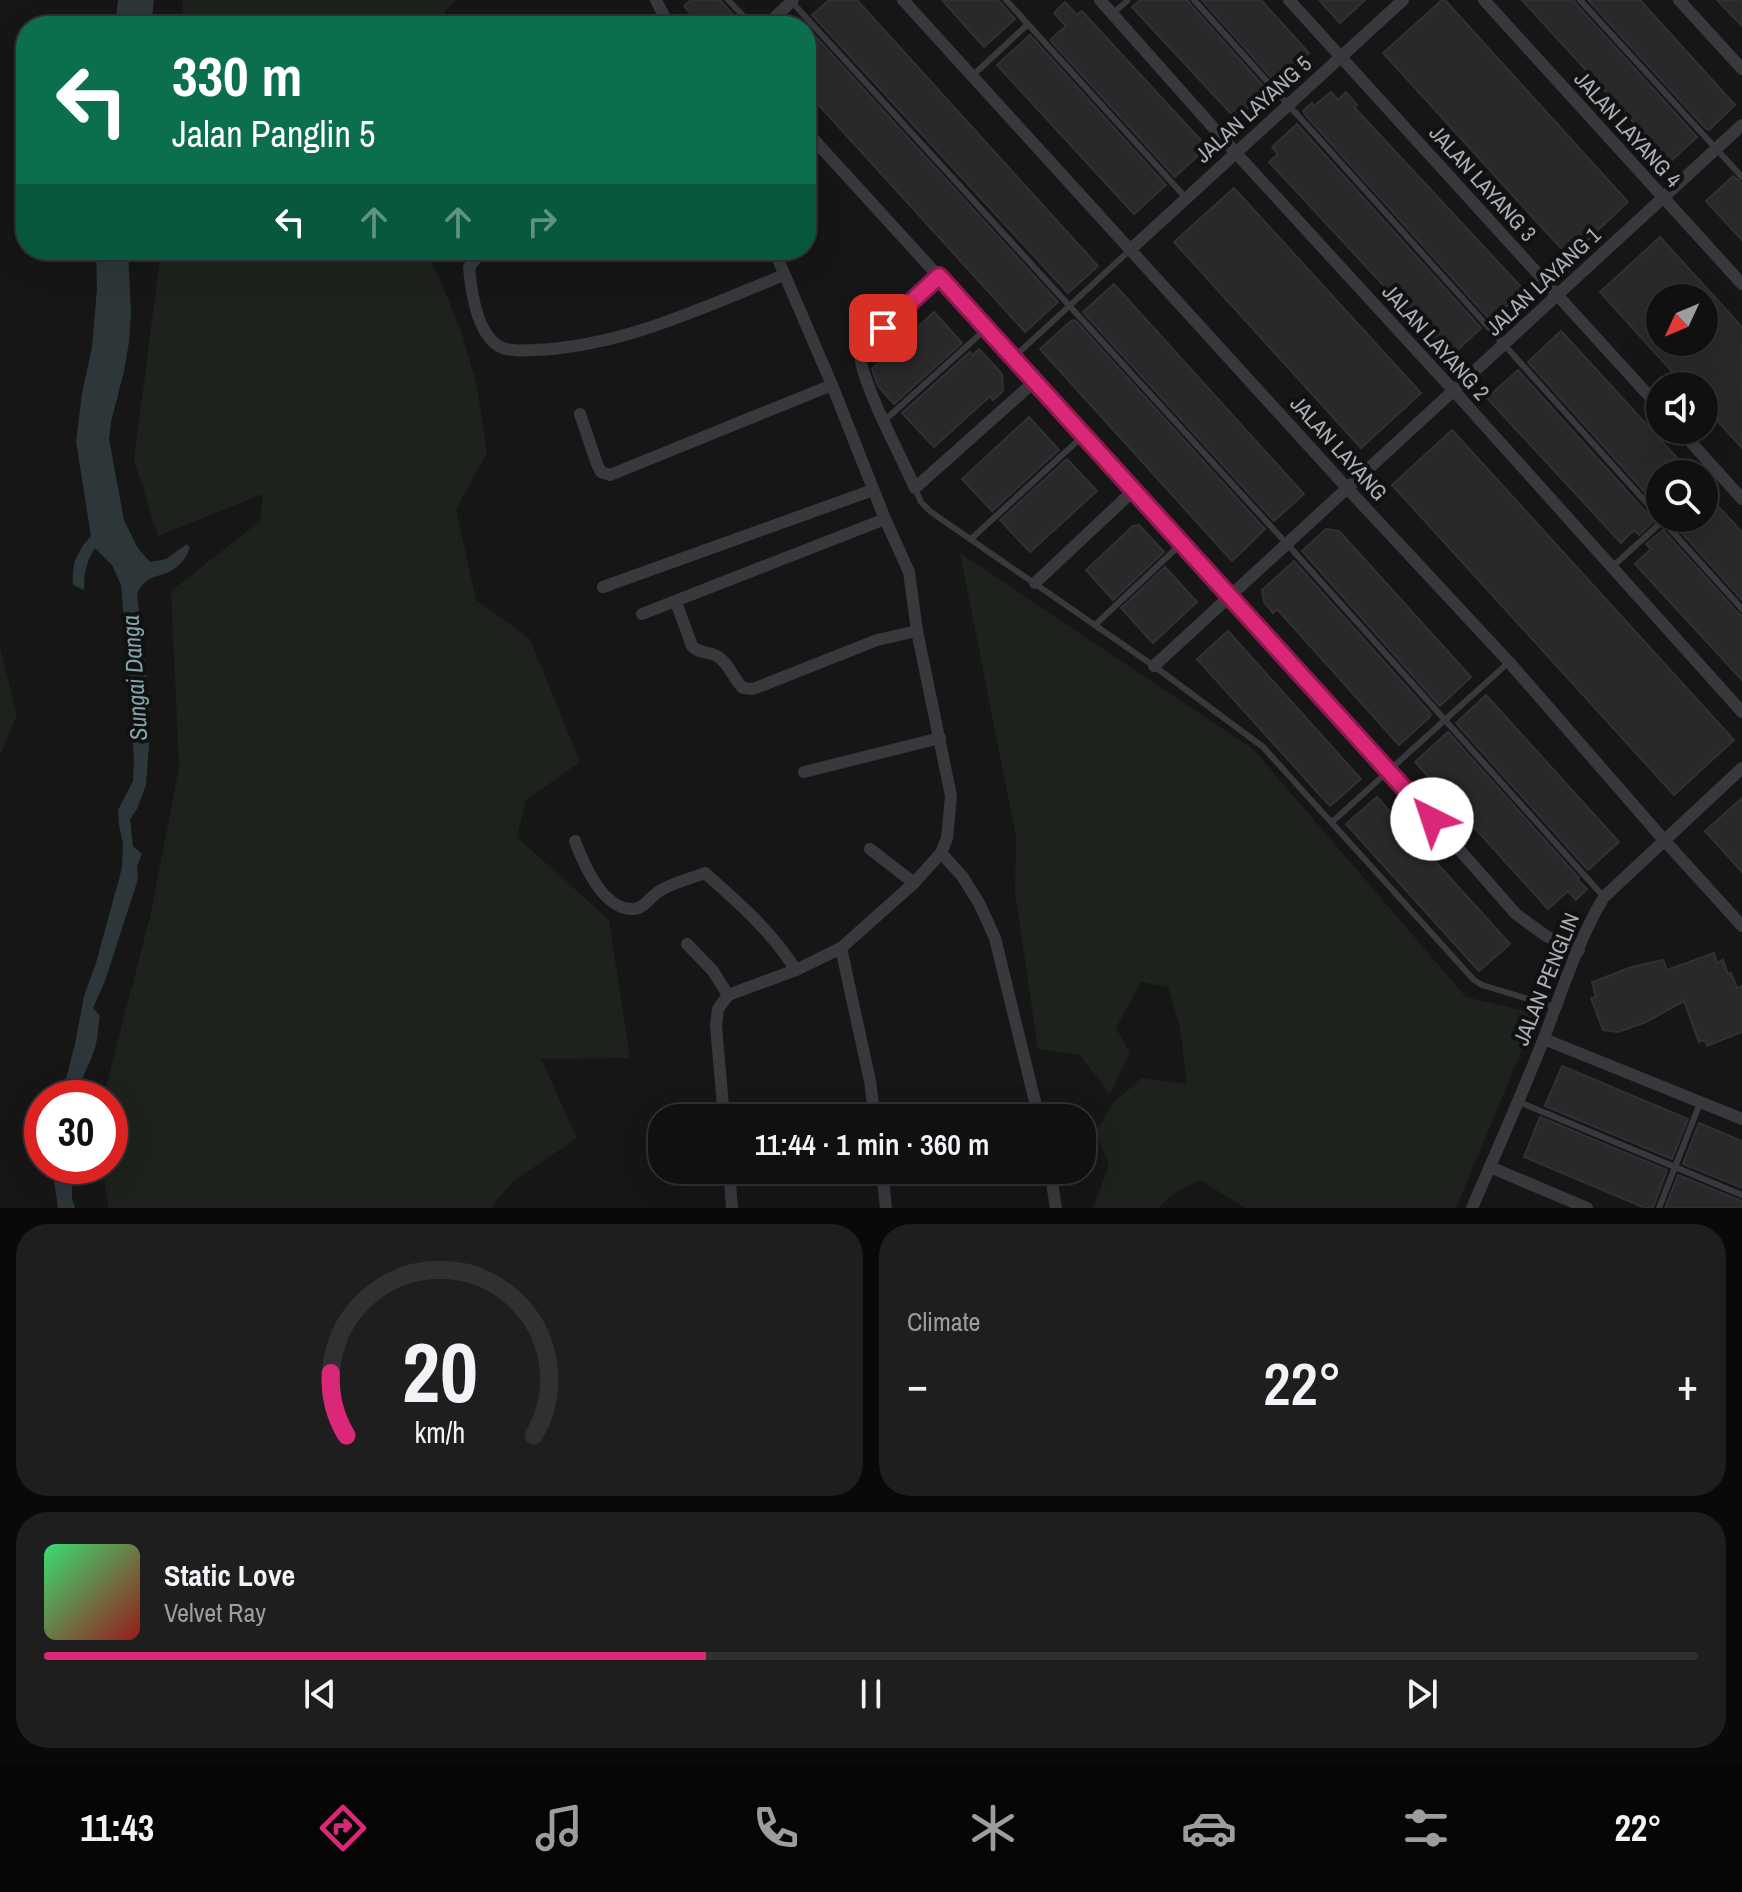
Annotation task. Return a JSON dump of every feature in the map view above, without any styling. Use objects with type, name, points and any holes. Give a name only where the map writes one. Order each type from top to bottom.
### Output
[{"type":"street","name":"JALAN LAYANG","points":[[903,0],[1509,662],[1742,926]]},
{"type":"street","name":"JALAN LAYANG 2","points":[[1100,0],[1742,712]]},
{"type":"street","name":"JALAN LAYANG 3","points":[[1289,0],[1646,393]]},
{"type":"street","name":"JALAN LAYANG 4","points":[[1484,0],[1742,284]]},
{"type":"street","points":[[1679,0],[1742,69]]},
{"type":"street","points":[[776,16],[792,1]]},
{"type":"street","name":"JALAN LAYANG 5","points":[[1131,249],[1395,2]]},
{"type":"street","name":"JALAN LAYANG 1","points":[[1154,666],[1742,125]]},
{"type":"street","points":[[816,142],[1390,771],[1516,914],[1546,936],[1579,950]]},
{"type":"street","points":[[475,260],[469,267],[471,292],[477,311],[496,344],[512,350],[547,349],[616,338],[784,275]]},
{"type":"street","points":[[723,1104],[716,1025],[718,1009],[728,995],[796,970],[841,948],[914,883],[941,853],[947,838],[951,796],[917,631],[909,572],[778,260]]},
{"type":"street","points":[[939,276],[864,345],[861,353],[862,368],[915,488],[1034,382]]},
{"type":"street","points":[[580,414],[597,464],[601,472],[610,475],[832,385]]},
{"type":"street","points":[[1693,444],[1707,460]]},
{"type":"street","points":[[1718,472],[1742,499]]},
{"type":"street","points":[[603,587],[873,490]]},
{"type":"street","points":[[1035,583],[1134,490]]},
{"type":"street","points":[[642,614],[885,519]]},
{"type":"street","points":[[676,602],[692,646],[696,651],[716,655],[743,688],[753,689],[877,640],[917,631]]},
{"type":"street","points":[[804,772],[940,738]]},
{"type":"street","name":"JALAN PENGLIN","points":[[1472,1208],[1594,912],[1604,897],[1742,768]]},
{"type":"street","points":[[575,841],[601,891],[616,905],[633,910],[642,907],[660,890],[705,873],[754,916],[796,970]]},
{"type":"street","points":[[870,849],[914,883]]},
{"type":"street","points":[[941,853],[962,876],[995,938],[1036,1104]]},
{"type":"street","points":[[687,944],[713,971],[728,995]]},
{"type":"street","points":[[841,948],[873,1104]]},
{"type":"street","points":[[1544,1039],[1742,1119]]},
{"type":"street","points":[[1490,1167],[1587,1208]]},
{"type":"street","points":[[730,1184],[732,1208]]},
{"type":"street","points":[[883,1184],[886,1208]]},
{"type":"street","points":[[1052,1184],[1056,1208]]},
{"type":"lane","points":[[728,0],[743,16]]},
{"type":"lane","points":[[1006,0],[1186,198]]},
{"type":"lane","points":[[1112,14],[1128,0]]},
{"type":"lane","points":[[1194,0],[1646,500]]},
{"type":"lane","points":[[1580,0],[1742,177]]},
{"type":"lane","points":[[792,1],[806,16]]},
{"type":"lane","points":[[972,76],[1028,24]]},
{"type":"lane","points":[[816,27],[1604,897]]},
{"type":"lane","points":[[1013,358],[1131,249]]},
{"type":"lane","points":[[884,421],[987,328]]},
{"type":"lane","points":[[971,539],[1084,435]]},
{"type":"lane","points":[[915,488],[921,502],[931,512],[1154,666],[1263,747],[1474,980],[1555,1007]]},
{"type":"lane","points":[[1611,568],[1651,532]]},
{"type":"lane","points":[[1675,532],[1742,609]]},
{"type":"lane","points":[[1095,625],[1182,543]]},
{"type":"lane","points":[[1332,822],[1509,662]]},
{"type":"lane","points":[[1517,1101],[1742,1195]]},
{"type":"lane","points":[[1659,1208],[1700,1102]]},
{"type":"shaded area","points":[[183,0],[455,0],[442,16],[182,16]]},
{"type":"shaded area","points":[[160,260],[431,260],[461,330],[477,386],[487,453],[456,509],[476,600],[530,639],[580,762],[526,800],[517,837],[609,920],[630,1058],[541,1059],[577,1138],[512,1182],[491,1208],[109,1208],[104,1184],[128,1184],[128,1080],[108,1080],[150,917],[179,768],[171,591],[260,521],[263,494],[158,536],[134,460]]},
{"type":"shaded area","points":[[960,553],[1253,749],[1466,997],[1537,1014],[1456,1208],[1245,1208],[1200,1180],[1170,1196],[1159,1208],[1093,1208],[1109,1165],[1096,1130],[1113,1103],[1142,1078],[1187,1084],[1180,1028],[1168,987],[1141,982],[1116,1028],[1130,1053],[1110,1094],[1080,1055],[1038,1049],[1015,893],[1016,837]]},
{"type":"shaded area","points":[[0,647],[17,715],[0,755]]},
{"type":"water","points":[[118,0],[154,0],[152,16],[116,16]]},
{"type":"water","name":"Sungai Danga","points":[[96,260],[128,260],[129,342],[109,439],[124,520],[137,547],[150,562],[166,559],[187,544],[190,548],[179,565],[150,579],[137,594],[150,709],[146,727],[149,744],[146,785],[130,819],[133,846],[142,854],[137,866],[138,879],[105,981],[93,1008],[100,1016],[95,1048],[82,1080],[66,1080],[84,996],[122,868],[123,843],[118,810],[133,781],[134,762],[121,585],[112,565],[95,548],[86,568],[84,590],[73,585],[76,559],[91,536],[76,441],[92,347]]},
{"type":"water","points":[[55,1184],[72,1184],[75,1208],[58,1208]]},
{"type":"building","points":[[691,0],[720,0],[734,16],[693,16],[684,6]]},
{"type":"building","points":[[829,0],[857,0],[1098,266],[1068,293],[812,15]]},
{"type":"building","points":[[942,0],[998,0],[1015,19],[984,47]]},
{"type":"building","points":[[1140,0],[1188,0],[1267,90],[1236,119],[1132,7]]},
{"type":"building","points":[[1202,0],[1261,0],[1309,53],[1276,83]]},
{"type":"building","points":[[1319,0],[1365,0],[1340,23]]},
{"type":"building","points":[[1442,0],[1628,202],[1569,257],[1383,53]]},
{"type":"building","points":[[1522,0],[1574,0],[1697,137],[1670,162]]},
{"type":"building","points":[[1588,0],[1640,0],[1735,105],[1709,130],[1706,129]]},
{"type":"building","points":[[1717,0],[1742,0],[1742,26]]},
{"type":"building","points":[[1065,2],[1077,15],[1082,11],[1207,147],[1175,177],[1050,40],[1066,26],[1054,13]]},
{"type":"building","points":[[1030,35],[1166,185],[1134,214],[997,65]]},
{"type":"building","points":[[816,37],[1058,302],[1025,332],[816,102]]},
{"type":"building","points":[[1331,92],[1338,100],[1346,92],[1357,105],[1354,107],[1524,290],[1491,321],[1306,116],[1303,111]]},
{"type":"building","points":[[1297,124],[1481,328],[1450,357],[1269,162],[1278,154],[1272,147]]},
{"type":"building","points":[[1733,176],[1742,183],[1742,240],[1706,201]]},
{"type":"building","points":[[1234,188],[1421,393],[1361,448],[1174,242]]},
{"type":"building","points":[[1660,237],[1703,284],[1646,284],[1646,343],[1600,292]]},
{"type":"building","points":[[1114,284],[1304,494],[1274,521],[1083,312]]},
{"type":"building","points":[[1718,301],[1742,327],[1742,448],[1718,421],[1718,372],[1672,372],[1658,356],[1718,356]]},
{"type":"building","points":[[934,312],[962,343],[894,404],[878,386],[872,369]]},
{"type":"building","points":[[1075,320],[1265,529],[1232,561],[1040,349]]},
{"type":"building","points":[[1561,331],[1646,424],[1646,444],[1665,444],[1679,460],[1646,460],[1646,493],[1528,362]]},
{"type":"building","points":[[979,349],[1002,374],[1003,391],[993,400],[990,396],[934,447],[902,413],[970,352],[973,355]]},
{"type":"building","points":[[1518,370],[1646,512],[1646,528],[1639,535],[1634,530],[1621,543],[1487,398]]},
{"type":"building","points":[[1029,417],[1059,450],[992,511],[962,479]]},
{"type":"building","points":[[1452,430],[1734,740],[1674,795],[1392,485]]},
{"type":"building","points":[[1067,459],[1097,491],[1030,552],[1000,520]]},
{"type":"building","points":[[1718,506],[1742,532],[1742,600],[1681,532],[1718,532]]},
{"type":"building","points":[[1139,525],[1164,552],[1113,600],[1086,570],[1133,526]]},
{"type":"building","points":[[1326,529],[1339,531],[1471,677],[1440,706],[1302,551]]},
{"type":"building","points":[[1665,532],[1742,615],[1742,680],[1635,564],[1651,549],[1646,544]]},
{"type":"building","points":[[1294,561],[1431,714],[1399,745],[1277,609],[1273,613],[1264,602],[1262,590]]},
{"type":"building","points":[[1165,567],[1197,602],[1153,643],[1121,608]]},
{"type":"building","points":[[1228,631],[1361,779],[1330,806],[1197,659]]},
{"type":"building","points":[[1486,695],[1619,842],[1588,870],[1456,723]]},
{"type":"building","points":[[1448,732],[1579,878],[1587,889],[1576,900],[1568,891],[1548,909],[1415,762]]},
{"type":"building","points":[[1377,797],[1510,944],[1479,971],[1346,824]]},
{"type":"building","points":[[1742,798],[1742,872],[1705,831]]},
{"type":"building","points":[[1714,953],[1717,963],[1723,960],[1737,988],[1742,986],[1742,1032],[1707,1046],[1705,1040],[1699,1042],[1684,1001],[1646,1022],[1618,1032],[1603,1030],[1591,998],[1596,997],[1592,982],[1632,967],[1663,960],[1667,970]]},
{"type":"building","points":[[1562,1066],[1688,1119],[1672,1159],[1545,1106]]},
{"type":"building","points":[[1540,1117],[1667,1170],[1653,1208],[1645,1208],[1524,1157]]},
{"type":"building","points":[[1699,1123],[1742,1141],[1742,1188],[1683,1164]]},
{"type":"building","points":[[1678,1175],[1742,1201],[1742,1208],[1665,1208]]},
{"type":"route","points":[[883,328],[939,276],[1432,819]]}]
